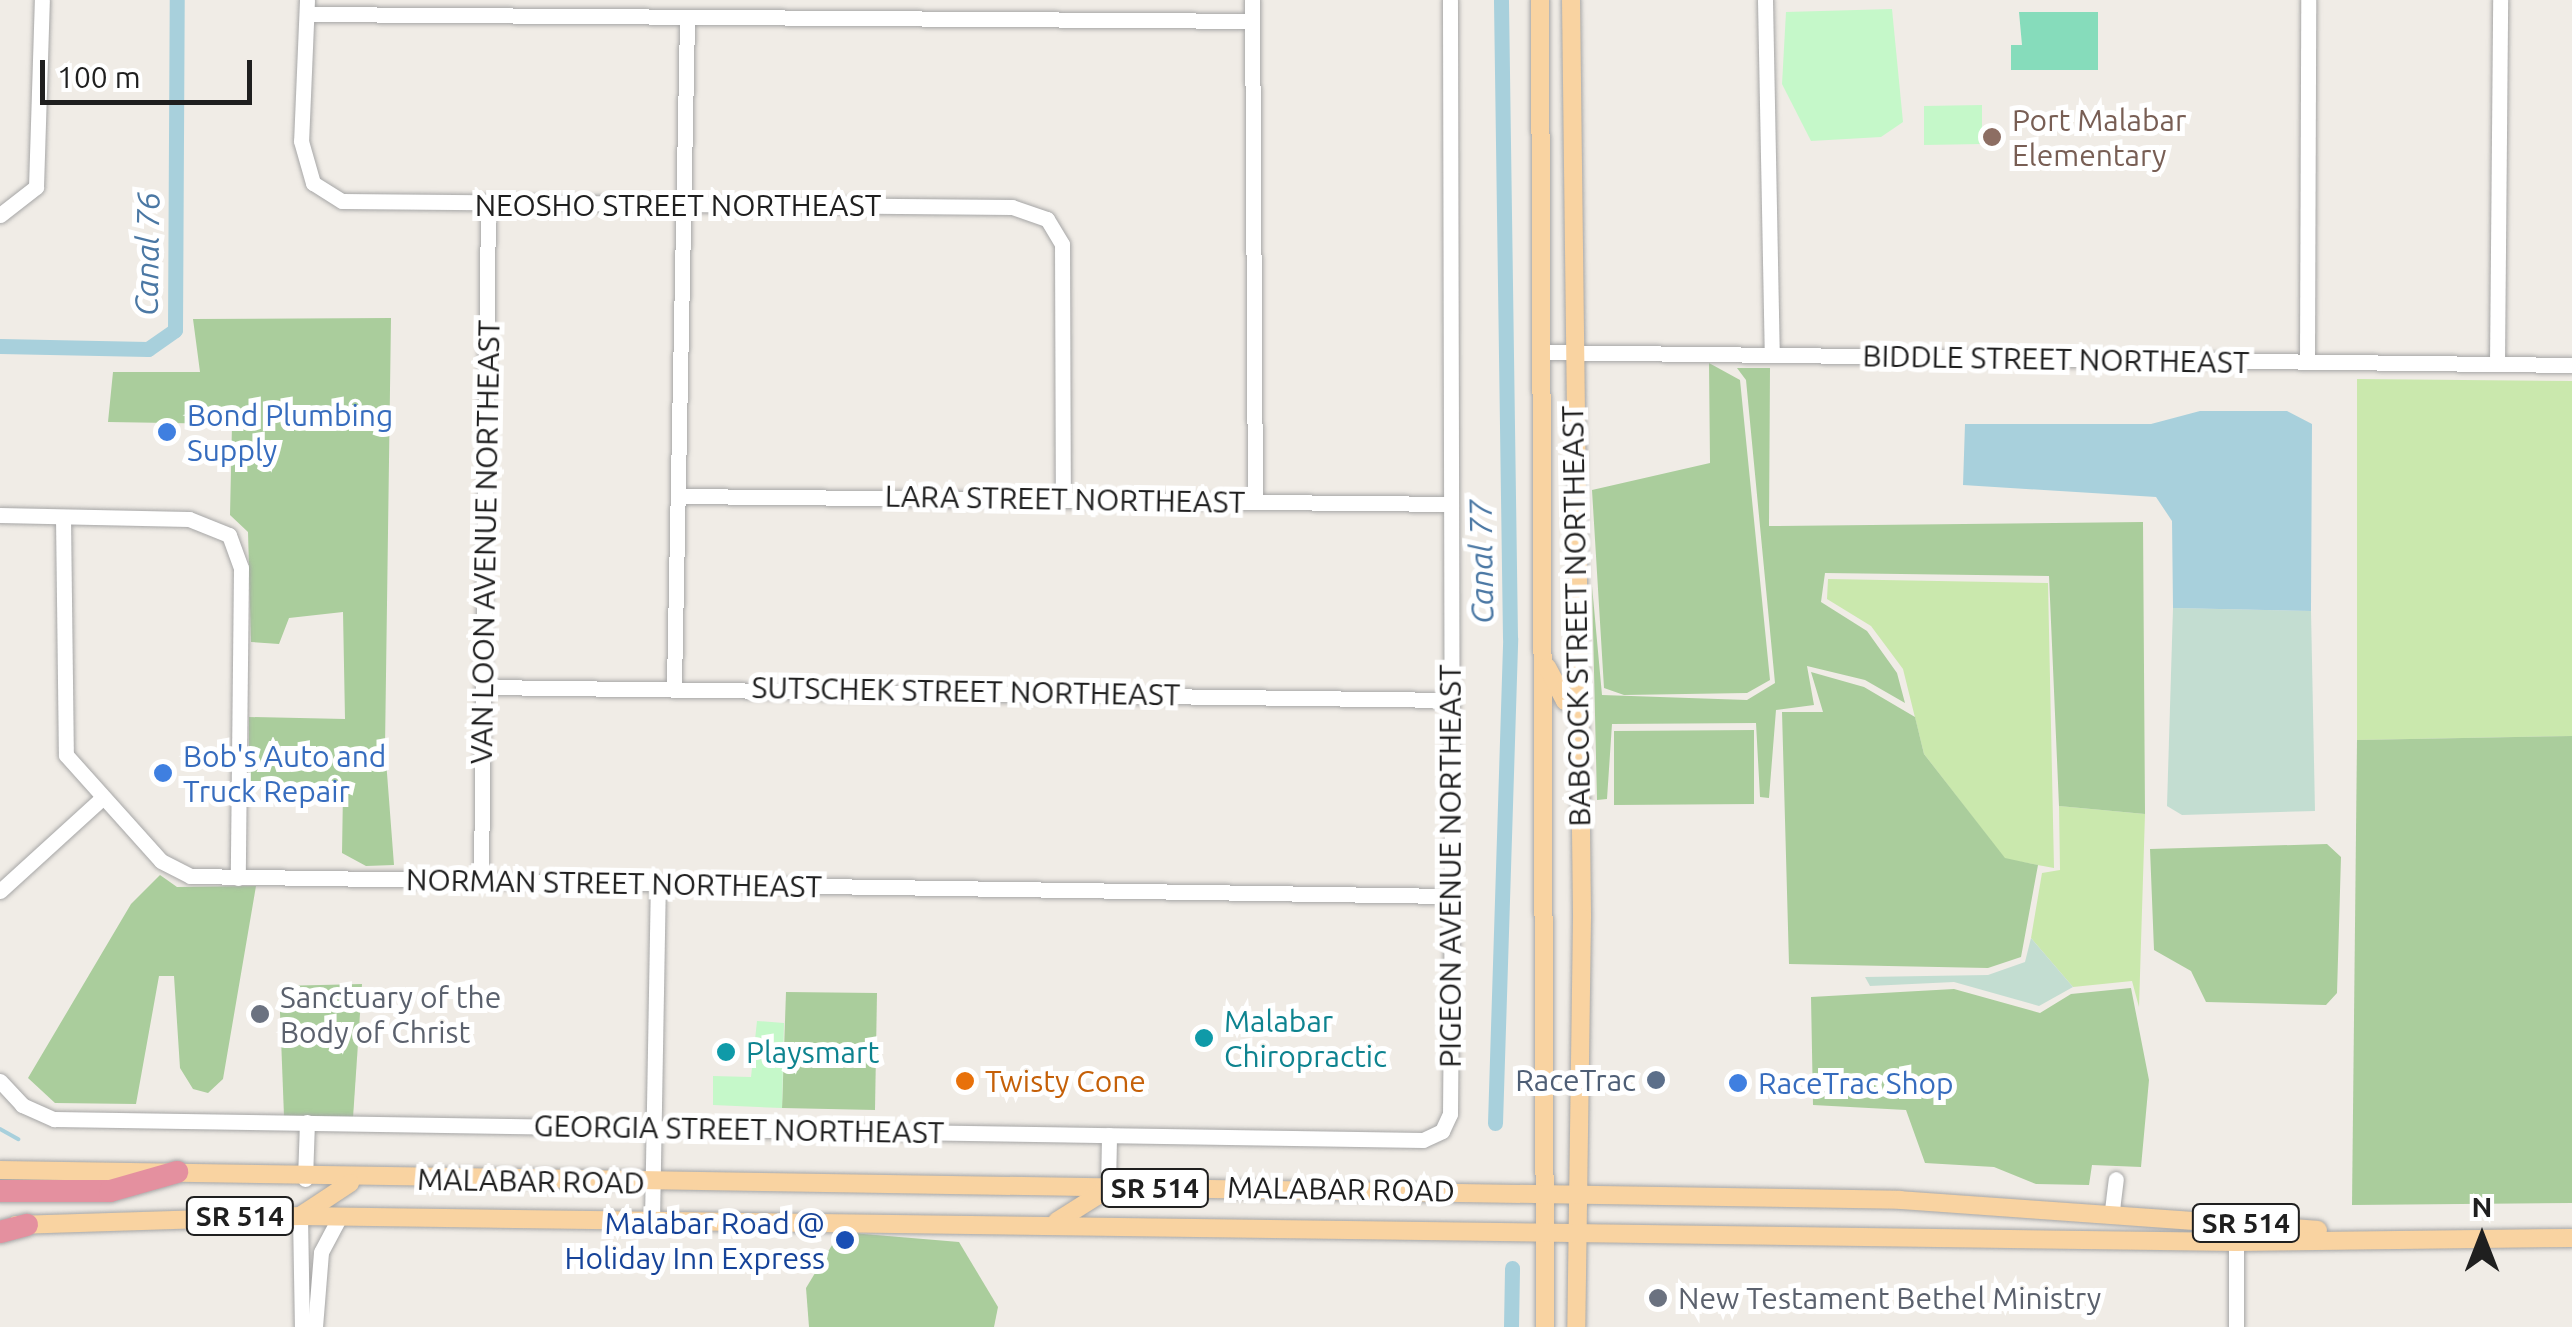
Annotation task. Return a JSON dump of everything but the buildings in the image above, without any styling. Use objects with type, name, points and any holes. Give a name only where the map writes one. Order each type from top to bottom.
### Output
[{"type":"highway","points":[[0,1191],[110,1192],[177,1172]]},
{"type":"highway","points":[[0,1229],[27,1225]]},
{"type":"main road","name":"BABCOCK STREET NORTHEAST","points":[[1540,0],[1545,1327]]},
{"type":"main road","name":"BABCOCK STREET NORTHEAST","points":[[1570,0],[1576,1327]]},
{"type":"main road","points":[[1545,662],[1565,701],[1576,703]]},
{"type":"main road","name":"MALABAR ROAD","points":[[0,1170],[177,1172],[306,1179],[1578,1192],[2112,1210],[2380,1236]]},
{"type":"main road","points":[[300,1216],[360,1179]]},
{"type":"main road","points":[[1047,1225],[1108,1189]]},
{"type":"main road","points":[[1995,1237],[2098,1232],[2112,1210]]},
{"type":"main road","name":"MALABAR ROAD","points":[[27,1225],[300,1216],[2236,1242],[2380,1236],[2572,1238]]},
{"type":"street","points":[[0,215],[30,201],[39,172],[42,0]]},
{"type":"street","points":[[1252,0],[1255,501]]},
{"type":"street","name":"PIGEON AVENUE NORTHEAST","points":[[1442,1131],[1450,1114],[1452,896],[1450,0]]},
{"type":"street","points":[[1765,0],[1772,355]]},
{"type":"street","points":[[2306,362],[2308,0]]},
{"type":"street","points":[[2497,364],[2500,0]]},
{"type":"street","points":[[307,7],[687,18],[1252,21]]},
{"type":"street","name":"NEOSHO STREET NORTHEAST","points":[[307,7],[301,142],[313,183],[342,201],[1012,207],[1047,219],[1062,244],[1063,498]]},
{"type":"street","points":[[674,685],[687,18]]},
{"type":"street","name":"VAN LOON AVENUE NORTHEAST","points":[[481,880],[488,205]]},
{"type":"street","name":"BIDDLE STREET NORTHEAST","points":[[1541,352],[2572,365]]},
{"type":"street","name":"LARA STREET NORTHEAST","points":[[679,496],[1451,504]]},
{"type":"street","points":[[0,515],[189,518],[229,535],[241,568],[238,878]]},
{"type":"street","name":"NORMAN STREET NORTHEAST","points":[[64,517],[62,740],[101,799],[174,870],[238,878],[1452,896]]},
{"type":"street","name":"SUTSCHEK STREET NORTHEAST","points":[[484,687],[674,685],[1449,700]]},
{"type":"street","points":[[0,891],[101,799]]},
{"type":"street","points":[[652,1221],[657,1127],[658,883]]},
{"type":"street","name":"GEORGIA STREET NORTHEAST","points":[[0,1081],[36,1114],[1423,1140],[1442,1131]]},
{"type":"street","points":[[306,1179],[307,1122]]},
{"type":"street","points":[[1108,1189],[1109,1135]]},
{"type":"street","points":[[2112,1210],[2116,1179]]},
{"type":"street","points":[[300,1216],[302,1327]]},
{"type":"street","points":[[315,1327],[321,1252],[340,1217]]},
{"type":"street","points":[[2236,1222],[2236,1327]]},
{"type":"green space","points":[[1892,9],[1903,122],[1881,137],[1811,141],[1782,84],[1786,12]]},
{"type":"green space","points":[[2019,12],[2098,12],[2098,70],[2011,70],[2011,45],[2022,45]]},
{"type":"green space","points":[[1982,105],[1982,144],[1924,145],[1924,106]]},
{"type":"green space","points":[[391,318],[385,747],[394,865],[366,866],[342,853],[343,791],[249,787],[249,717],[345,719],[343,612],[289,618],[279,644],[251,642],[248,532],[230,515],[232,424],[108,422],[113,372],[200,372],[193,319]]},
{"type":"green space","points":[[1709,363],[1740,380],[1770,680],[1747,693],[1624,695],[1604,688],[1592,490],[1710,463]]},
{"type":"green space","points":[[1737,368],[1770,368],[1769,526],[2143,522],[2145,814],[2059,806],[2049,576],[1825,573],[1821,602],[1867,631],[1897,673],[1905,703],[1865,680],[1807,666],[1814,705],[1776,710],[1769,798],[1760,797],[1756,723],[1612,724],[1607,799],[1597,800],[1592,586],[1602,695],[1747,700],[1775,683],[1746,380]]},
{"type":"green space","points":[[2357,379],[2572,381],[2572,736],[2357,740]]},
{"type":"green space","points":[[1828,579],[2048,583],[2054,868],[2005,859],[1924,754],[1903,669],[1871,626],[1827,599]]},
{"type":"green space","points":[[2173,608],[2311,611],[2315,811],[2182,815],[2167,806]]},
{"type":"green space","points":[[1811,672],[1864,687],[1915,717],[1924,754],[2005,858],[2038,865],[2021,957],[1988,968],[1789,964],[1782,712],[1823,712]]},
{"type":"green space","points":[[1754,730],[1754,804],[1614,805],[1614,731]]},
{"type":"green space","points":[[2572,736],[2572,1203],[2352,1205],[2357,740]]},
{"type":"green space","points":[[2059,806],[2145,814],[2139,1007],[2132,981],[2073,987],[2031,938],[2042,873],[2060,870]]},
{"type":"green space","points":[[2327,844],[2341,857],[2337,993],[2326,1005],[2206,1002],[2191,971],[2154,950],[2150,849]]},
{"type":"green space","points":[[160,875],[177,887],[256,886],[223,1079],[208,1093],[193,1089],[180,1068],[174,976],[159,976],[136,1104],[55,1103],[28,1078],[131,904]]},
{"type":"green space","points":[[2031,938],[2073,987],[2039,1006],[1954,982],[1870,986],[1865,977],[1988,975],[2025,962]]},
{"type":"green space","points":[[362,984],[353,1118],[284,1116],[279,986]]},
{"type":"green space","points":[[2131,988],[2149,1080],[2141,1167],[2092,1165],[2089,1185],[2036,1184],[1994,1167],[1925,1163],[1906,1110],[1813,1105],[1811,997],[1954,989],[2040,1013],[2071,994]]},
{"type":"green space","points":[[786,992],[877,993],[875,1110],[782,1108]]},
{"type":"green space","points":[[757,1021],[784,1023],[782,1108],[713,1105],[713,1076],[751,1077]]},
{"type":"green space","points":[[840,1232],[959,1242],[998,1307],[994,1327],[809,1327],[806,1288]]},
{"type":"water","points":[[2200,411],[2287,411],[2312,424],[2311,611],[2173,608],[2172,521],[2156,497],[1963,485],[1965,424],[2151,424]]},
{"type":"waterway","name":"Canal 76","points":[[0,346],[148,349],[175,330],[177,0]]},
{"type":"waterway","name":"Canal 77","points":[[1495,1123],[1510,638],[1501,0]]},
{"type":"waterway","points":[[0,1129],[18,1139]]},
{"type":"waterway","name":"Canal 77","points":[[1511,1327],[1512,1268]]},
{"type":"place","name":"Port Malabar Elementary","points":[[1992,137]]},
{"type":"place","name":"Bond Plumbing Supply","points":[[167,432]]},
{"type":"place","name":"Bob's Auto and Truck Repair","points":[[163,773]]},
{"type":"place","name":"Sanctuary of the Body of Christ","points":[[260,1014]]},
{"type":"place","name":"Malabar Chiropractic","points":[[1204,1038]]},
{"type":"place","name":"Playsmart","points":[[726,1052]]},
{"type":"place","name":"RaceTrac","points":[[1656,1080]]},
{"type":"place","name":"Twisty Cone","points":[[965,1081]]},
{"type":"place","name":"RaceTrac Shop","points":[[1738,1083]]},
{"type":"place","name":"Malabar Road @ Holiday Inn Express","points":[[845,1240]]},
{"type":"place","name":"New Testament Bethel Ministry","points":[[1658,1298]]}]
